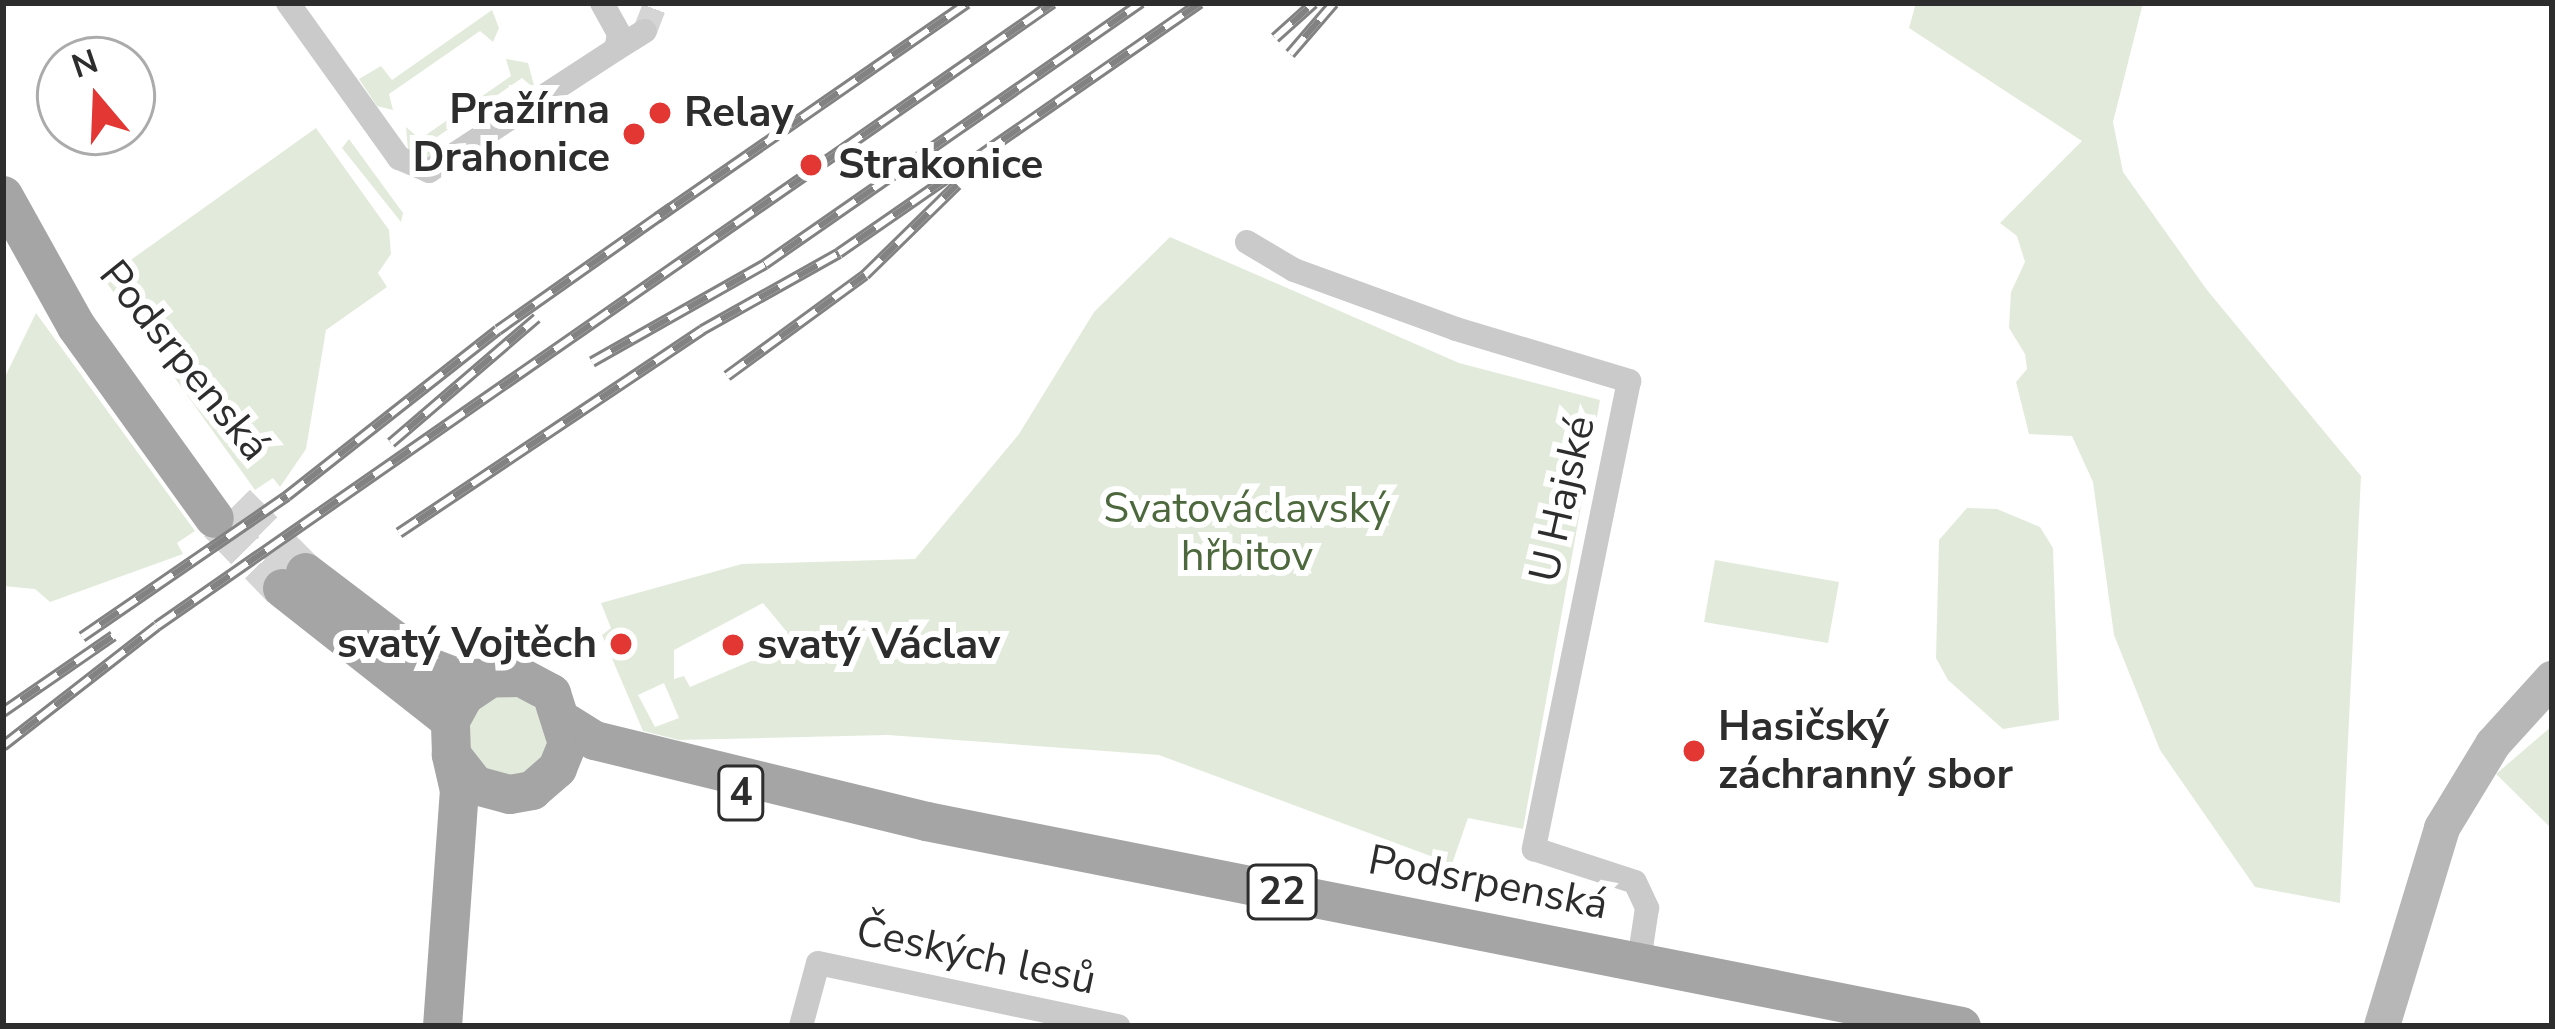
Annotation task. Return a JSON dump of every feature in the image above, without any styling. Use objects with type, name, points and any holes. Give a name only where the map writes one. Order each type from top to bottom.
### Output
[{"type":"main road","name":"Podsrpenská","points":[[3,195],[56,279],[107,375],[225,510]]},
{"type":"main road","name":"Podsrpenská","points":[[509,794],[475,785],[451,737],[294,580],[430,667],[537,683],[567,723],[594,740],[926,821],[1961,1026]]},
{"type":"main road","points":[[442,1026],[455,894],[458,790],[451,737],[464,695],[488,679]]},
{"type":"main road","points":[[455,894],[474,817],[509,794],[532,790],[557,768],[567,723]]},
{"type":"main road","name":"Podsrpenská","points":[[557,768],[926,821]]},
{"type":"street","points":[[289,3],[398,158],[415,169],[449,164],[645,31]]},
{"type":"street","points":[[602,3],[619,34],[616,50]]},
{"type":"street","name":"U Hajské","points":[[1247,242],[1294,270],[1456,329],[1630,381],[1534,849],[1635,882],[1647,908],[1639,961]]},
{"type":"street","points":[[2382,1026],[2442,828],[2493,744],[2552,679]]},
{"type":"street","name":"Českých lesů","points":[[801,1026],[818,963],[1118,1026]]},
{"type":"green space","points":[[1916,3],[2143,3],[2113,122],[2123,172],[2207,290],[2361,476],[2340,903],[2255,887],[2160,750],[2114,635],[2093,482],[2072,436],[2029,434],[2016,382],[2027,369],[2025,354],[2009,328],[2011,292],[2025,262],[2017,236],[2000,223],[2082,141],[1909,28]]},
{"type":"green space","points":[[492,10],[499,28],[493,42],[480,31],[389,94],[393,110],[377,106],[359,79],[381,66],[392,80]]},
{"type":"green space","points":[[506,59],[528,63],[535,89],[522,78],[437,137],[445,149],[430,159],[408,150],[406,127],[420,139],[511,76]]},
{"type":"green space","points":[[316,128],[389,230],[391,254],[378,273],[387,287],[326,330],[306,449],[280,487],[273,478],[255,490],[104,279]]},
{"type":"green space","points":[[349,139],[403,213],[401,222],[342,148]]},
{"type":"green space","name":"Svatováclavský hřbitov","points":[[1170,237],[1459,363],[1600,400],[1523,829],[1468,818],[1452,864],[1159,755],[888,735],[679,740],[643,731],[602,635],[611,628],[601,603],[742,564],[915,559],[1019,434],[1094,312]],"holes":[[[763,603],[787,632],[780,646],[769,648],[773,661],[751,661],[690,687],[684,676],[674,679],[674,650]],[[664,683],[679,718],[655,727],[638,695]]]},
{"type":"green space","points":[[36,313],[195,531],[177,543],[183,554],[50,602],[35,589],[3,586],[3,381]]},
{"type":"green space","points":[[1967,508],[1997,509],[2040,527],[2053,548],[2059,720],[2003,729],[1948,680],[1936,658],[1939,540]]},
{"type":"green space","points":[[1715,560],[1839,582],[1828,643],[1704,622]]},
{"type":"green space","points":[[507,696],[536,707],[547,736],[536,765],[507,776],[478,765],[467,736],[478,707]]},
{"type":"green space","points":[[2552,726],[2552,829],[2496,774]]},
{"type":"tunnel","points":[[645,31],[656,3]]},
{"type":"tunnel","points":[[236,503],[305,572]]},
{"type":"tunnel","points":[[218,522],[282,588]]},
{"type":"railway","points":[[657,218],[967,3]]},
{"type":"railway","points":[[3,746],[157,626],[1053,3]]},
{"type":"railway","points":[[592,362],[765,264],[1141,3]]},
{"type":"railway","points":[[399,533],[702,330],[839,253],[1200,3]]},
{"type":"railway","points":[[1275,38],[1314,3]]},
{"type":"railway","points":[[1290,54],[1334,3]]},
{"type":"railway","points":[[727,376],[865,275],[957,185]]},
{"type":"railway","points":[[82,637],[287,496],[498,330],[671,208]]},
{"type":"railway","points":[[391,443],[537,318]]},
{"type":"railway","points":[[3,712],[113,636]]},
{"type":"place","name":"Relay","points":[[660,113]]},
{"type":"place","name":"Pražírna Drahonice","points":[[634,134]]},
{"type":"place","name":"Strakonice","points":[[811,165]]},
{"type":"place","name":"svatý Vojtěch","points":[[621,644]]},
{"type":"place","name":"svatý Václav","points":[[733,645]]},
{"type":"place","name":"Hasičský záchranný sbor","points":[[1694,751]]}]
